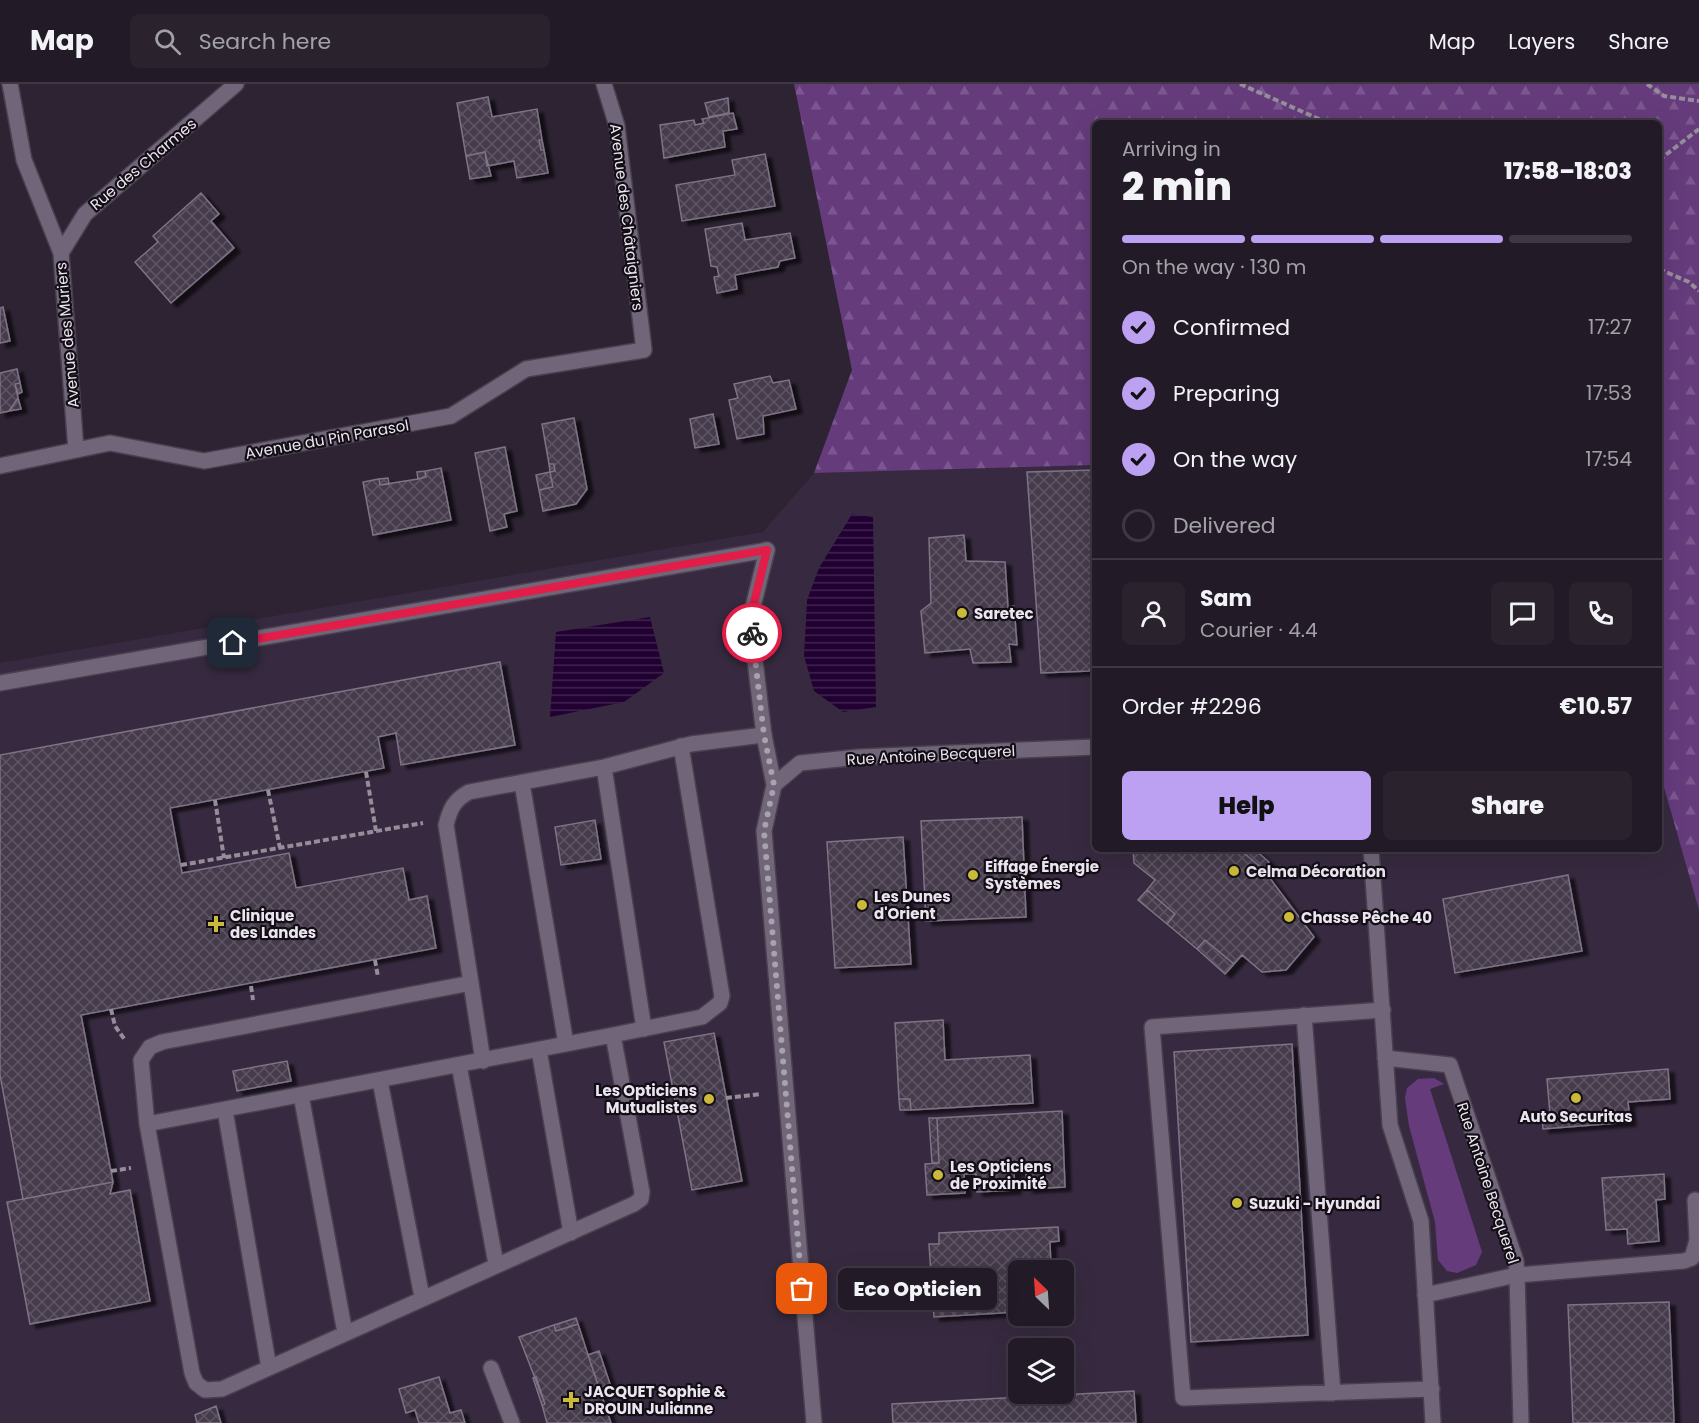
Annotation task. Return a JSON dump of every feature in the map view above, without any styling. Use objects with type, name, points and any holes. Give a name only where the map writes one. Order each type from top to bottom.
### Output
[{"type":"street","name":"Avenue des Muriers","points":[[10,84],[24,159],[61,253],[76,450]]},
{"type":"street","name":"Rue des Charmes","points":[[61,253],[85,214],[236,84]]},
{"type":"street","name":"Avenue des Châtaigniers","points":[[604,84],[617,126],[644,350]]},
{"type":"street","name":"Avenue du Pin Parasol","points":[[0,466],[110,443],[204,461],[451,416],[526,369],[644,350]]},
{"type":"street","points":[[0,683],[767,550],[750,619],[764,735],[774,785],[764,831],[814,1423]]},
{"type":"street","points":[[483,1061],[446,825],[459,798],[469,792],[604,767],[681,746],[764,735]]},
{"type":"street","points":[[147,1124],[380,1082],[644,1029],[702,1017],[716,1009],[722,996],[681,746]]},
{"type":"street","name":"Rue Antoine Becquerel","points":[[774,785],[800,763],[859,757],[1092,747]]},
{"type":"street","points":[[604,767],[644,1029]]},
{"type":"street","points":[[522,783],[566,1044]]},
{"type":"street","points":[[1371,852],[1390,1125],[1420,1221],[1433,1423]]},
{"type":"street","points":[[471,983],[162,1042],[150,1047],[141,1060],[147,1124],[192,1373],[196,1383],[206,1390],[222,1389],[496,1264],[571,1233],[634,1204],[640,1199],[642,1192],[614,1035]]},
{"type":"street","points":[[1383,1010],[1152,1027],[1183,1398],[1432,1389]]},
{"type":"street","points":[[1304,1016],[1333,1393]]},
{"type":"street","points":[[539,1050],[571,1233]]},
{"type":"street","name":"Rue Antoine Becquerel","points":[[1385,1058],[1450,1065],[1516,1261],[1517,1275],[1425,1295]]},
{"type":"street","points":[[459,1065],[496,1264]]},
{"type":"street","points":[[380,1082],[422,1298]]},
{"type":"street","points":[[301,1095],[345,1334]]},
{"type":"street","points":[[225,1110],[269,1368]]},
{"type":"street","points":[[1521,1423],[1517,1275],[1684,1261],[1692,1258],[1697,1240],[1695,1200]]},
{"type":"street","points":[[491,1368],[512,1423]]},
{"type":"path","points":[[1240,84],[1321,120]]},
{"type":"path","points":[[1647,84],[1664,96],[1699,101]]},
{"type":"path","points":[[1662,158],[1699,129]]},
{"type":"path","points":[[1662,270],[1689,282],[1699,291]]},
{"type":"path","points":[[366,772],[376,831]]},
{"type":"path","points":[[268,790],[280,848]]},
{"type":"path","points":[[215,800],[224,858]]},
{"type":"path","points":[[181,866],[431,821]]},
{"type":"path","points":[[111,1009],[115,1026],[141,1060]]},
{"type":"path","points":[[726,1098],[766,1094]]},
{"type":"shaded area","points":[[1092,465],[1092,852],[1662,852],[1662,780],[1699,910],[1699,1423],[0,1423],[0,663],[763,532],[814,473]]},
{"type":"shaded area","points":[[852,514],[873,517],[876,707],[843,712],[814,691],[804,656],[807,600],[819,568]]},
{"type":"shaded area","points":[[650,617],[664,673],[624,702],[550,717],[556,632]]},
{"type":"green space","points":[[794,84],[1699,84],[1699,910],[1662,780],[1662,120],[1092,120],[1092,465],[814,473],[852,370]]},
{"type":"green space","points":[[1434,1078],[1444,1084],[1430,1089],[1482,1252],[1476,1265],[1457,1273],[1447,1271],[1438,1260],[1435,1222],[1409,1126],[1405,1098],[1407,1088],[1418,1079]]},
{"type":"building","points":[[488,97],[492,117],[537,109],[542,140],[539,140],[541,150],[544,150],[548,173],[517,178],[514,161],[487,166],[485,152],[466,156],[457,103]]},
{"type":"building","points":[[728,98],[729,113],[709,117],[705,103]]},
{"type":"building","points":[[733,113],[737,129],[723,131],[725,147],[664,158],[660,125],[694,120],[695,125],[704,123],[702,119]]},
{"type":"building","points":[[539,140],[542,140],[544,150],[541,150]]},
{"type":"building","points":[[485,152],[491,176],[470,179],[466,156]]},
{"type":"building","points":[[765,154],[775,206],[682,221],[676,185],[735,175],[732,160]]},
{"type":"building","points":[[201,193],[219,214],[211,221],[234,248],[171,303],[135,262],[158,242],[153,236]]},
{"type":"building","points":[[742,223],[745,240],[790,233],[795,258],[780,261],[778,267],[735,275],[737,289],[717,293],[714,277],[719,276],[717,267],[711,266],[705,229]]},
{"type":"building","points":[[3,307],[10,341],[0,343],[0,308]]},
{"type":"building","points":[[17,369],[20,383],[15,384],[18,398],[9,411],[0,413],[0,373]]},
{"type":"building","points":[[770,376],[773,383],[789,380],[796,409],[763,416],[764,434],[737,439],[729,400],[738,398],[734,384]]},
{"type":"building","points":[[20,383],[22,392],[18,394],[15,384]]},
{"type":"building","points":[[18,398],[21,409],[9,411]]},
{"type":"building","points":[[713,414],[719,444],[695,448],[690,419]]},
{"type":"building","points":[[574,418],[587,489],[576,504],[543,511],[539,490],[553,487],[550,472],[555,471],[554,464],[549,464],[542,424]]},
{"type":"building","points":[[505,447],[517,511],[504,514],[507,527],[490,531],[475,453]]},
{"type":"building","points":[[549,464],[554,464],[555,471],[550,472]]},
{"type":"building","points":[[441,468],[451,520],[373,535],[363,482],[379,479],[380,485],[418,479],[426,477],[425,471]]},
{"type":"building","points":[[1092,470],[1092,668],[1089,671],[1041,673],[1027,472]]},
{"type":"building","points":[[425,471],[426,477],[418,479],[417,472]]},
{"type":"building","points":[[550,472],[553,487],[539,490],[536,475]]},
{"type":"building","points":[[388,478],[389,484],[380,485],[379,479]]},
{"type":"building","points":[[964,535],[966,561],[1005,562],[1008,607],[1014,606],[1017,645],[1009,644],[1011,662],[973,663],[970,649],[925,653],[921,611],[931,603],[929,538]]},
{"type":"building","name":"Clinique des Landes","points":[[500,662],[515,745],[401,765],[396,733],[378,737],[384,768],[170,808],[182,873],[289,853],[296,888],[403,868],[409,900],[427,896],[436,948],[81,1015],[113,1182],[23,1199],[0,1075],[0,755]]},
{"type":"building","points":[[1022,817],[1026,917],[926,921],[921,821]]},
{"type":"building","points":[[595,820],[601,859],[561,865],[555,827]]},
{"type":"building","points":[[903,837],[911,964],[835,968],[827,842]]},
{"type":"building","points":[[1133,852],[1243,852],[1263,869],[1314,937],[1286,970],[1262,972],[1242,955],[1234,964],[1205,940],[1197,949],[1167,924],[1175,914],[1147,890],[1155,880],[1134,863]]},
{"type":"building","points":[[1243,852],[1257,852],[1269,862],[1263,869]]},
{"type":"building","points":[[1568,875],[1582,951],[1455,973],[1443,899]]},
{"type":"building","points":[[1147,890],[1175,914],[1167,924],[1138,900]]},
{"type":"building","points":[[1205,940],[1234,964],[1225,974],[1197,949]]},
{"type":"building","points":[[943,1020],[945,1060],[1030,1055],[1033,1103],[911,1110],[910,1099],[899,1099],[895,1023]]},
{"type":"building","points":[[714,1033],[742,1181],[692,1190],[664,1042]]},
{"type":"building","points":[[1292,1044],[1308,1335],[1191,1342],[1174,1052]]},
{"type":"building","points":[[287,1061],[291,1081],[237,1091],[233,1071]]},
{"type":"building","points":[[1668,1069],[1670,1099],[1628,1102],[1630,1122],[1543,1129],[1542,1115],[1550,1114],[1547,1079]]},
{"type":"building","points":[[899,1099],[910,1099],[911,1110],[900,1110]]},
{"type":"building","points":[[1062,1111],[1065,1187],[1027,1189],[1026,1171],[1014,1172],[1015,1190],[977,1192],[976,1174],[964,1174],[965,1193],[927,1195],[925,1164],[939,1163],[937,1118]]},
{"type":"building","points":[[929,1118],[937,1118],[939,1163],[932,1163]]},
{"type":"building","points":[[1664,1174],[1665,1199],[1656,1200],[1659,1241],[1628,1244],[1627,1229],[1606,1230],[1602,1178]]},
{"type":"building","points":[[113,1182],[110,1194],[130,1190],[150,1301],[30,1324],[7,1202]]},
{"type":"building","points":[[1058,1227],[1059,1241],[1050,1242],[1051,1260],[1008,1260],[1008,1313],[934,1317],[929,1244],[939,1244],[939,1233]]},
{"type":"building","points":[[1669,1302],[1674,1423],[1573,1423],[1568,1305]]},
{"type":"building","points":[[576,1318],[578,1324],[556,1331],[554,1325]]},
{"type":"building","points":[[578,1324],[611,1423],[547,1423],[542,1405],[545,1404],[519,1337],[554,1325],[556,1331]]},
{"type":"building","points":[[599,1351],[610,1384],[599,1388],[588,1355]]},
{"type":"building","points":[[439,1377],[450,1413],[461,1410],[465,1423],[419,1423],[415,1410],[406,1413],[399,1389]]},
{"type":"building","points":[[536,1377],[545,1404],[542,1405],[533,1378]]},
{"type":"building","points":[[1134,1391],[1136,1423],[893,1423],[892,1404],[1008,1398],[1008,1404],[1074,1404],[1074,1394]]},
{"type":"building","points":[[216,1406],[221,1423],[197,1423],[195,1415]]},
{"type":"way so far","points":[[752,633],[764,735],[774,785],[764,831],[802,1289]]},
{"type":"place","name":"Saretec","points":[[962,613]]},
{"type":"place","name":"Celma Décoration","points":[[1234,871]]},
{"type":"place","name":"Eiffage Énergie Systèmes","points":[[973,875]]},
{"type":"place","name":"Les Dunes d'Orient","points":[[862,905]]},
{"type":"place","name":"Chasse Pêche 40","points":[[1289,917]]},
{"type":"place","name":"Clinique des Landes","points":[[216,924]]},
{"type":"place","name":"Auto Securitas","points":[[1576,1098]]},
{"type":"place","name":"Les Opticiens Mutualistes","points":[[709,1099]]},
{"type":"place","name":"Les Opticiens de Proximité","points":[[938,1175]]},
{"type":"place","name":"Suzuki - Hyundai","points":[[1237,1203]]},
{"type":"place","name":"Eco Opticien","points":[[802,1289]]},
{"type":"place","name":"JACQUET Sophie & DROUIN Julianne","points":[[571,1400]]},
{"type":"route","points":[[233,643],[767,550],[750,619],[752,633]]}]
